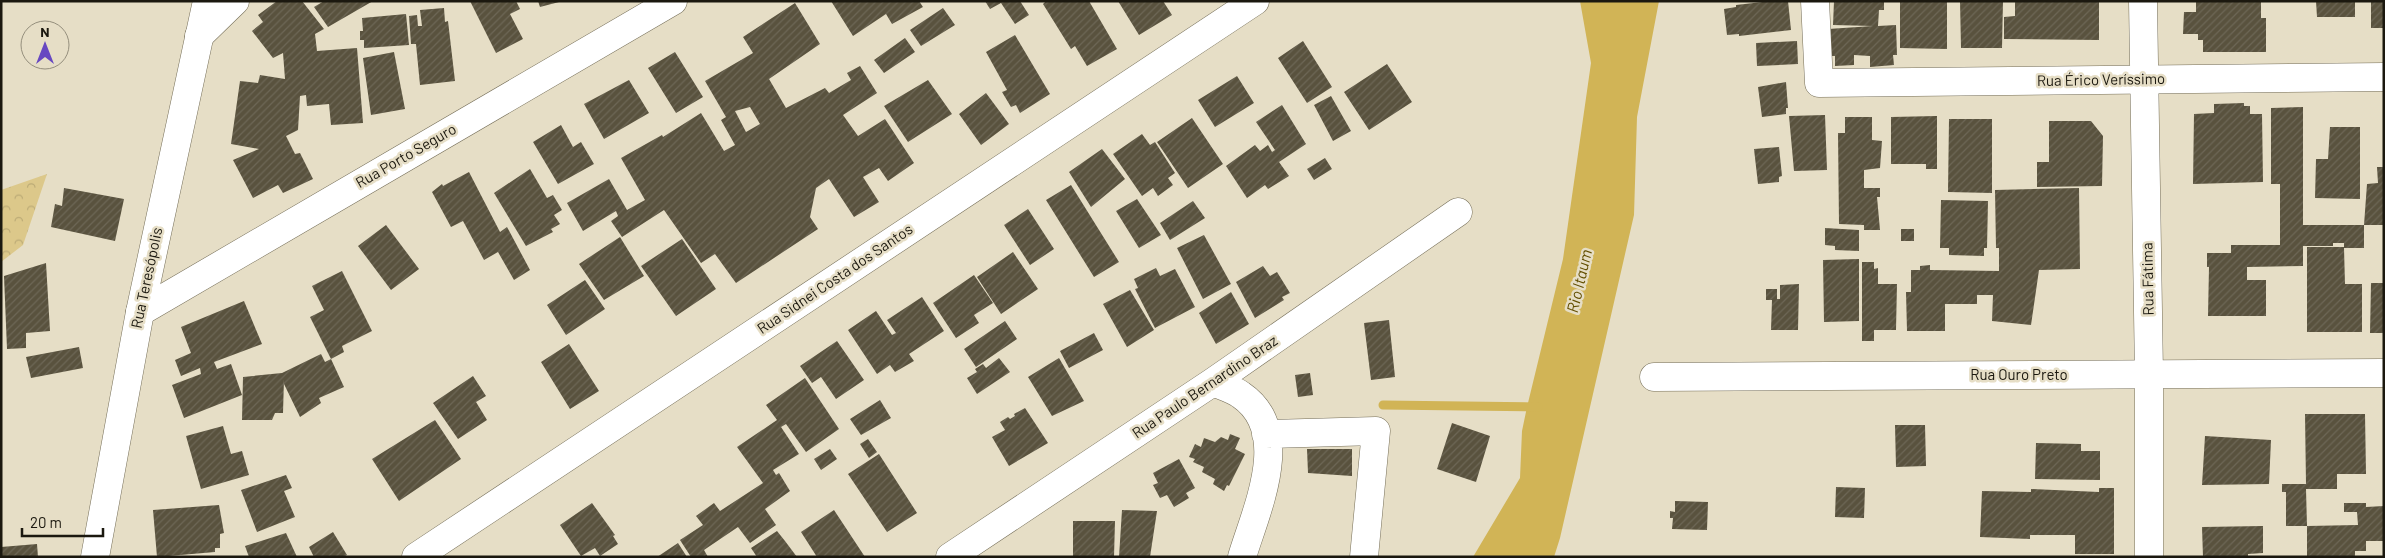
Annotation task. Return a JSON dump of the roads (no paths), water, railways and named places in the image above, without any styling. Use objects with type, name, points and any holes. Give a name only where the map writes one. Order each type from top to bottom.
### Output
[{"type":"street","name":"Rua Teresópolis","points":[[95,557],[140,312],[207,1]]},
{"type":"street","points":[[199,36],[235,1]]},
{"type":"street","name":"Rua Porto Seguro","points":[[140,312],[673,1]]},
{"type":"street","name":"Rua Sidnei Costa dos Santos","points":[[416,557],[1255,1]]},
{"type":"street","name":"Rua Érico Veríssimo","points":[[1815,1],[1818,83],[2384,77]]},
{"type":"street","name":"Rua Fátima","points":[[2142,1],[2145,80],[2149,374],[2149,557]]},
{"type":"street","name":"Rua Paulo Bernardino Braz","points":[[950,557],[1213,382],[1458,212]]},
{"type":"street","name":"Rua Ouro Preto","points":[[1654,377],[2384,372]]},
{"type":"street","points":[[1213,382],[1242,395],[1261,416],[1269,445],[1266,478],[1242,557]]},
{"type":"street","points":[[1266,434],[1376,431],[1364,557]]},
{"type":"street","points":[[988,557],[990,530]]},
{"type":"water","name":"Rio Itaum","points":[[1580,1],[1659,1],[1637,117],[1634,215],[1560,538],[1554,557],[1473,557],[1520,478],[1522,431],[1563,259],[1591,63]]},
{"type":"waterway","points":[[1383,405],[1538,407]]}]
